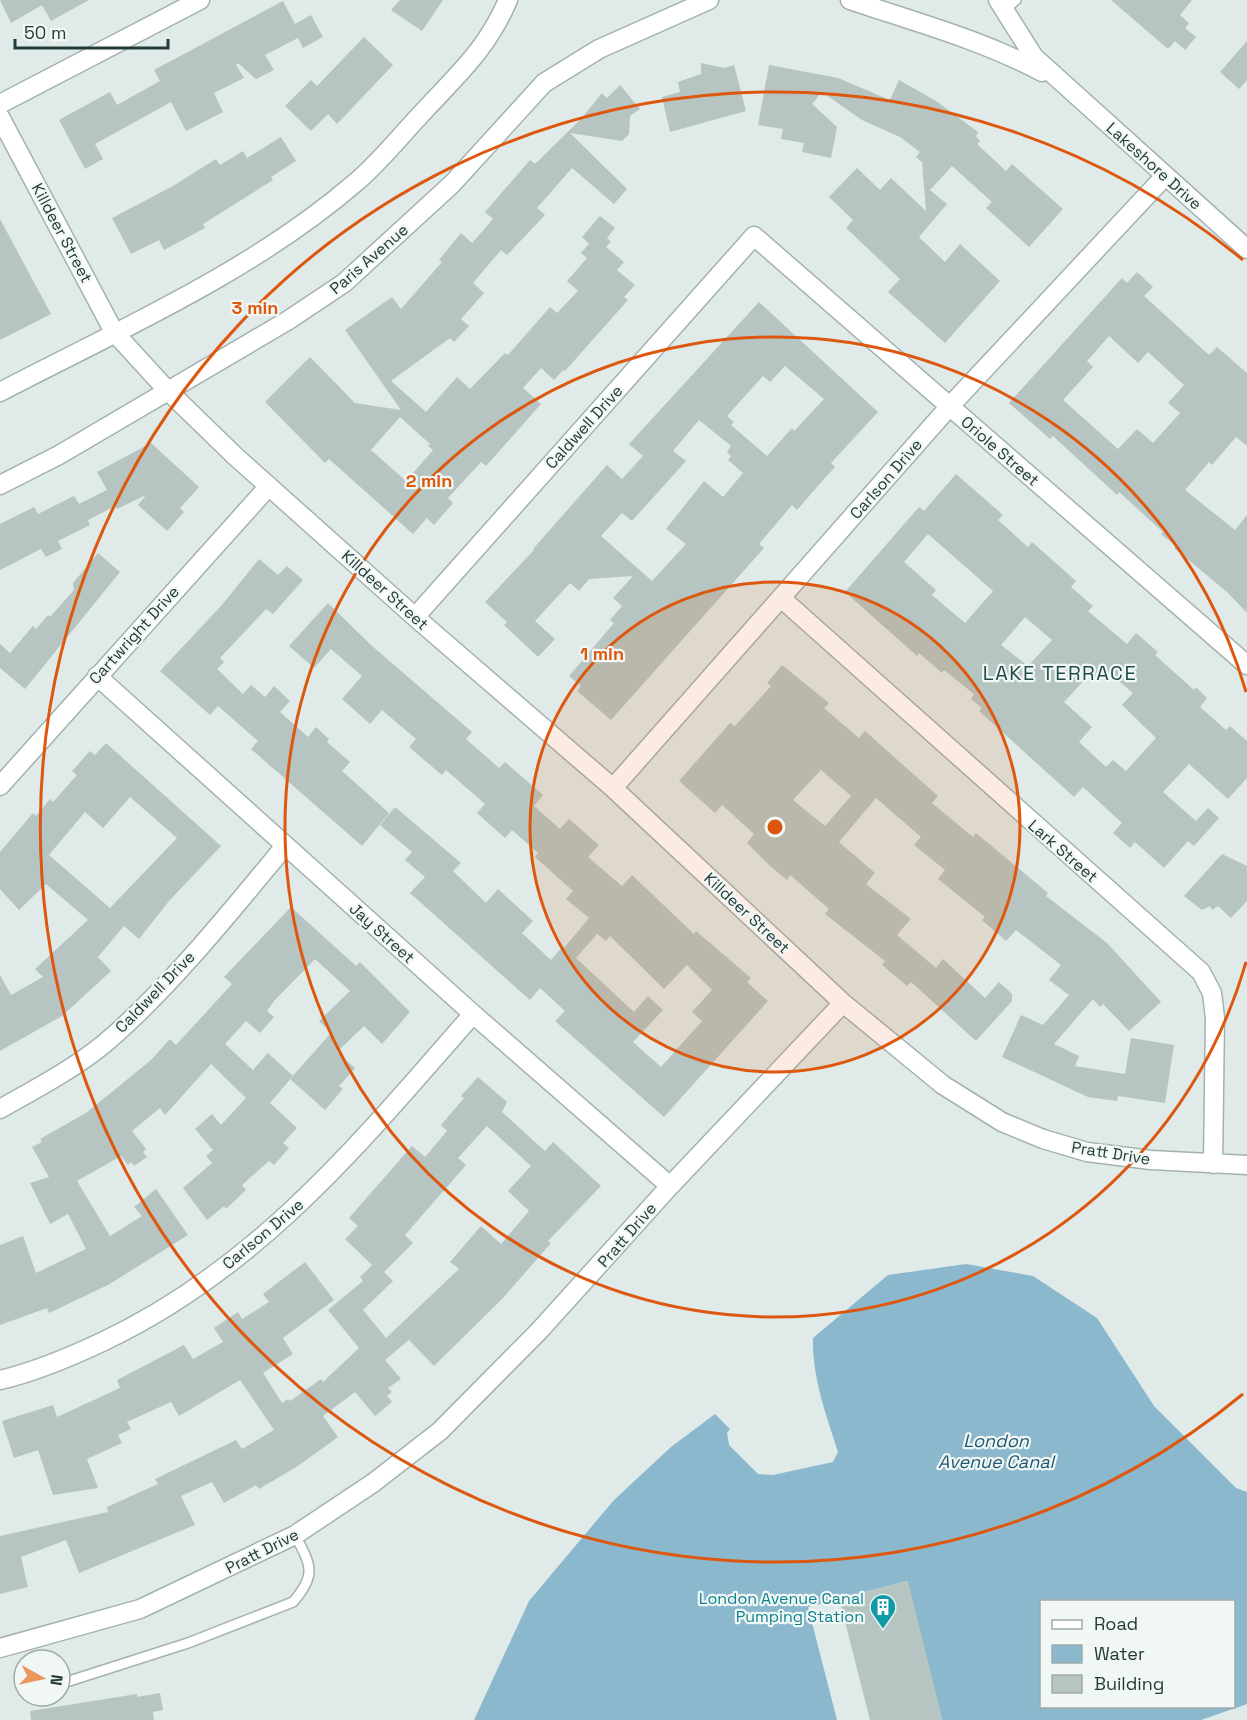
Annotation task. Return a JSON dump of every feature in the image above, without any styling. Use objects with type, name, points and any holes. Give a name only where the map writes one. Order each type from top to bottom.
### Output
[{"type":"street","points":[[0,104],[200,0]]},
{"type":"street","points":[[0,392],[262,250],[356,182],[478,53],[495,29],[508,0]]},
{"type":"street","name":"Paris Avenue","points":[[0,485],[59,455],[287,321],[344,284],[452,184],[544,83],[599,49],[709,0]]},
{"type":"street","name":"Lakeshore Drive","points":[[850,0],[1016,58],[1061,82]]},
{"type":"street","name":"Lakeshore Drive","points":[[1006,3],[1034,57],[1247,249]]},
{"type":"street","name":"Killdeer Street","points":[[0,117],[114,332],[167,390],[269,486],[415,617],[613,788],[843,1003]]},
{"type":"street","name":"Carlson Drive","points":[[613,788],[949,407],[1165,176]]},
{"type":"street","name":"Oriole Street","points":[[754,236],[1247,665]]},
{"type":"street","name":"Caldwell Drive","points":[[415,617],[754,236]]},
{"type":"street","name":"Cartwright Drive","points":[[0,786],[269,486]]},
{"type":"street","name":"Lark Street","points":[[781,598],[1201,972],[1212,993],[1215,1018],[1213,1164]]},
{"type":"street","name":"Jay Street","points":[[97,676],[473,1014],[670,1186]]},
{"type":"street","name":"Caldwell Drive","points":[[0,1109],[52,1080],[104,1044],[189,957],[285,846]]},
{"type":"street","name":"Pratt Drive","points":[[0,1648],[140,1609],[295,1535],[373,1483],[440,1431],[540,1331],[670,1186],[843,1003],[943,1085],[1002,1122],[1022,1131],[1087,1152],[1151,1160],[1247,1165]]},
{"type":"street","name":"Carlson Drive","points":[[0,1380],[78,1353],[130,1329],[182,1298],[238,1258],[343,1162],[473,1014]]},
{"type":"lane","points":[[72,1680],[188,1643],[293,1602],[305,1589],[311,1576],[308,1558],[295,1535]]},
{"type":"water","name":"London Avenue Canal","points":[[966,1264],[1033,1276],[1097,1318],[1154,1406],[1236,1488],[1247,1492],[1247,1704],[1201,1720],[942,1720],[907,1581],[808,1607],[837,1720],[474,1720],[529,1601],[614,1500],[671,1447],[715,1414],[730,1429],[727,1433],[729,1445],[758,1474],[773,1475],[833,1462],[838,1452],[817,1381],[813,1338],[888,1275]]},
{"type":"building","points":[[0,0],[89,0],[51,21],[42,5],[11,23]]},
{"type":"building","points":[[400,0],[443,0],[422,31],[391,10]]},
{"type":"building","points":[[1111,0],[1192,0],[1180,15],[1189,23],[1185,28],[1196,37],[1185,50],[1175,41],[1168,49]]},
{"type":"building","points":[[283,1],[295,24],[311,15],[323,37],[303,48],[298,38],[265,55],[274,70],[256,79],[238,63],[236,65],[244,78],[214,93],[223,112],[186,131],[171,102],[95,144],[103,159],[85,169],[59,120],[110,92],[117,105],[160,81],[154,70]]},
{"type":"building","points":[[364,37],[393,65],[337,124],[328,114],[311,131],[285,106],[311,80],[317,86]]},
{"type":"building","points":[[1247,41],[1247,80],[1239,89],[1220,72]]},
{"type":"building","points":[[701,63],[724,68],[734,65],[746,111],[670,132],[662,97],[680,92],[678,82],[701,74]]},
{"type":"building","points":[[769,65],[838,78],[890,100],[899,80],[936,101],[978,132],[976,136],[980,141],[977,144],[1006,171],[1012,164],[1063,209],[1029,247],[986,208],[992,202],[952,166],[930,190],[947,204],[919,237],[945,262],[960,244],[1000,281],[945,343],[888,292],[900,279],[846,228],[853,220],[829,197],[857,168],[880,190],[891,178],[926,211],[922,162],[916,157],[920,152],[900,137],[862,120],[822,92],[812,104],[837,127],[831,158],[802,152],[804,143],[781,139],[783,129],[758,125]]},
{"type":"building","points":[[620,85],[640,109],[630,116],[629,134],[622,141],[570,133],[627,189],[614,204],[572,168],[537,208],[545,215],[507,255],[501,250],[473,283],[484,293],[461,319],[469,326],[454,342],[450,338],[391,381],[426,412],[457,377],[470,389],[505,353],[508,355],[550,307],[557,313],[578,291],[567,281],[587,258],[581,253],[589,244],[582,237],[600,216],[615,228],[607,238],[611,242],[606,247],[624,262],[617,270],[635,285],[624,297],[628,300],[565,371],[563,370],[554,380],[541,368],[523,388],[541,404],[486,466],[481,462],[448,498],[453,503],[434,525],[427,518],[413,534],[329,459],[325,463],[265,402],[310,357],[355,403],[401,410],[345,330],[392,297],[401,309],[442,262],[439,260],[461,233],[472,243],[493,219],[485,212],[530,160],[535,164],[581,119],[602,93],[607,98]],"holes":[[[400,417],[430,444],[428,446],[433,450],[406,481],[371,450]]]},
{"type":"building","points":[[281,137],[296,161],[271,177],[273,180],[203,224],[205,228],[164,250],[159,240],[131,254],[112,218],[173,186],[216,159],[220,165],[243,151],[247,158]]},
{"type":"building","points":[[0,219],[51,314],[0,340]]},
{"type":"building","points":[[1137,272],[1153,287],[1144,296],[1209,355],[1217,347],[1247,373],[1247,446],[1236,437],[1212,465],[1209,462],[1185,490],[1235,530],[1247,515],[1247,613],[1227,592],[1174,548],[1176,546],[1161,534],[1163,532],[1119,492],[1117,495],[1053,436],[1050,439],[1009,403],[1122,278],[1127,283]],"holes":[[[1109,336],[1138,363],[1148,352],[1184,385],[1168,403],[1180,413],[1153,443],[1137,429],[1118,449],[1063,400],[1093,367],[1087,361]]]},
{"type":"building","points":[[759,302],[878,412],[831,463],[835,467],[797,510],[792,505],[759,544],[764,548],[611,720],[577,691],[581,686],[569,676],[614,623],[610,620],[622,606],[613,598],[633,576],[589,579],[579,591],[570,583],[535,621],[555,639],[538,657],[504,625],[507,622],[485,602],[534,550],[607,465],[622,479],[643,456],[629,444]],"holes":[[[785,366],[824,399],[794,431],[792,428],[767,456],[731,425],[734,422],[727,416],[763,376],[770,382]],[[699,420],[731,446],[727,452],[731,456],[728,460],[743,473],[723,497],[704,481],[666,529],[686,544],[652,581],[601,536],[622,513],[632,521],[686,461],[673,451]]]},
{"type":"building","points":[[151,443],[199,487],[180,508],[184,512],[167,531],[138,505],[146,495],[117,509],[115,506],[88,520],[90,525],[58,541],[62,549],[46,557],[41,549],[0,570],[0,524],[34,507],[38,514],[74,496],[79,504],[107,490],[97,472]]},
{"type":"building","points":[[956,474],[1003,515],[998,520],[1028,547],[1032,542],[1076,581],[1071,587],[1093,606],[1088,611],[1127,644],[1136,633],[1158,652],[1155,655],[1194,690],[1196,687],[1207,698],[1200,707],[1226,730],[1230,726],[1247,741],[1247,778],[1228,799],[1189,764],[1163,792],[1196,821],[1208,808],[1219,818],[1194,846],[1188,841],[1164,868],[1135,842],[1130,848],[1113,833],[1122,823],[1083,787],[1074,797],[979,711],[982,708],[971,699],[974,694],[944,670],[942,673],[919,653],[917,656],[845,592],[919,507],[924,511]],"holes":[[[928,534],[993,591],[965,623],[932,595],[936,590],[904,562]],[[1025,617],[1052,640],[1028,666],[1001,645]],[[1105,670],[1133,693],[1122,705],[1156,738],[1126,771],[1113,760],[1106,767],[1079,742],[1092,727],[1064,702],[1089,675],[1096,681]]]},
{"type":"building","points":[[98,553],[120,572],[25,689],[0,668],[0,644],[10,653],[33,626],[36,629],[48,615],[50,617],[74,590],[73,583]]},
{"type":"building","points":[[259,559],[278,575],[287,566],[303,580],[273,614],[266,609],[220,658],[224,662],[217,669],[243,694],[251,685],[265,697],[274,686],[290,701],[280,712],[308,737],[316,727],[329,739],[327,742],[350,762],[342,771],[389,813],[362,846],[251,749],[258,741],[218,706],[210,715],[160,671],[221,606]]},
{"type":"building","points":[[328,603],[372,646],[472,732],[466,739],[499,768],[505,762],[543,795],[534,806],[560,829],[569,819],[599,845],[588,857],[622,886],[632,875],[694,934],[696,931],[751,978],[747,982],[768,1001],[664,1117],[555,1021],[565,1011],[540,988],[530,1000],[410,893],[425,877],[405,860],[412,852],[380,825],[395,807],[461,863],[453,871],[486,903],[498,889],[533,921],[522,933],[551,960],[589,918],[566,899],[573,891],[535,857],[538,853],[512,830],[505,838],[477,813],[485,804],[446,770],[442,775],[409,747],[416,739],[382,710],[370,724],[342,699],[362,676],[331,649],[314,668],[289,646]],"holes":[[[597,934],[606,941],[610,936],[664,989],[687,965],[712,990],[692,1012],[702,1021],[661,1067],[633,1042],[663,1010],[648,996],[634,1012],[576,958]]]},
{"type":"building","points":[[782,665],[829,703],[824,708],[859,738],[865,731],[938,796],[932,803],[973,837],[976,833],[1048,893],[1046,896],[1107,943],[1161,1002],[1129,1031],[1103,1004],[1100,1007],[1093,999],[1054,1044],[1079,1056],[1075,1066],[1125,1074],[1131,1038],[1174,1045],[1165,1103],[1118,1096],[1117,1101],[1088,1097],[1002,1057],[1021,1015],[1043,1025],[1069,995],[1049,980],[1061,965],[1016,930],[1006,941],[982,920],[985,917],[938,879],[945,870],[914,845],[921,837],[876,798],[839,842],[875,873],[866,884],[911,919],[897,935],[936,968],[943,959],[985,998],[999,982],[1012,994],[1012,1001],[976,1041],[911,982],[907,986],[882,965],[885,961],[825,914],[829,909],[790,875],[787,880],[770,866],[747,843],[754,834],[722,805],[715,813],[679,781],[730,723],[735,726],[771,686],[767,683]],"holes":[[[821,770],[851,796],[825,826],[793,800]]]},
{"type":"building","points":[[106,743],[221,846],[169,901],[139,939],[124,926],[98,957],[111,971],[62,1016],[0,1051],[0,975],[11,995],[43,977],[35,969],[88,920],[46,884],[19,910],[0,889],[0,852],[33,813],[36,816],[50,799],[53,802],[77,775],[72,771],[90,751],[95,755]],"holes":[[[130,797],[177,838],[110,908],[49,855],[85,812],[103,828]]]},
{"type":"building","points":[[1222,854],[1247,866],[1247,901],[1231,918],[1218,906],[1212,910],[1210,906],[1202,910],[1184,896]]},
{"type":"building","points":[[291,907],[356,966],[360,962],[410,1012],[382,1044],[364,1026],[337,1052],[355,1068],[339,1086],[343,1089],[325,1110],[290,1079],[270,1103],[297,1128],[283,1143],[289,1148],[274,1165],[269,1161],[242,1185],[246,1190],[226,1209],[224,1206],[207,1220],[183,1188],[212,1163],[206,1156],[213,1150],[195,1129],[212,1114],[221,1125],[246,1098],[211,1064],[165,1115],[160,1108],[132,1131],[146,1149],[143,1152],[147,1157],[134,1166],[131,1162],[128,1165],[121,1156],[77,1181],[110,1236],[142,1216],[134,1207],[156,1189],[188,1235],[108,1285],[49,1313],[47,1308],[0,1325],[0,1245],[23,1236],[36,1273],[86,1249],[68,1214],[50,1224],[30,1183],[49,1177],[32,1147],[42,1142],[40,1139],[86,1113],[151,1060],[170,1039],[176,1045],[232,984],[224,977]],"holes":[[[315,959],[350,991],[319,1021],[331,1033],[293,1076],[268,1053],[253,1070],[225,1044],[246,1021],[260,1033],[274,1017],[267,1011],[274,1001]]]},
{"type":"building","points":[[478,1077],[507,1102],[502,1112],[545,1151],[553,1142],[601,1186],[548,1241],[551,1243],[503,1298],[434,1366],[409,1340],[385,1360],[401,1379],[388,1388],[392,1392],[387,1396],[392,1402],[375,1416],[355,1392],[323,1416],[338,1437],[298,1466],[259,1489],[256,1485],[224,1503],[212,1482],[181,1496],[195,1525],[79,1573],[66,1540],[21,1557],[28,1587],[0,1594],[0,1536],[108,1512],[107,1507],[158,1484],[155,1479],[236,1440],[242,1449],[274,1430],[240,1380],[179,1416],[171,1402],[127,1422],[131,1429],[118,1435],[122,1443],[87,1459],[98,1488],[53,1495],[38,1450],[14,1458],[2,1421],[53,1405],[57,1417],[120,1388],[117,1380],[184,1345],[193,1359],[223,1342],[214,1328],[238,1312],[242,1319],[269,1302],[263,1294],[305,1262],[334,1300],[283,1338],[293,1354],[263,1373],[282,1403],[288,1399],[290,1401],[321,1379],[323,1382],[359,1348],[328,1310],[363,1281],[360,1277],[372,1265],[345,1239],[358,1226],[349,1218],[412,1146],[425,1157],[447,1131],[441,1125],[464,1098],[461,1096]],"holes":[[[487,1126],[531,1166],[508,1191],[529,1211],[501,1244],[481,1226],[450,1262],[459,1269],[386,1338],[363,1310],[393,1281],[384,1272],[413,1243],[405,1235],[466,1165],[458,1158]]]},
{"type":"building","name":"London Avenue Canal Pumping Station","points":[[908,1581],[942,1720],[870,1720],[839,1598]]},
{"type":"building","points":[[160,1693],[163,1710],[153,1712],[154,1720],[31,1720],[30,1711],[72,1708],[72,1704],[137,1694],[137,1697]]},
{"type":"place","name":"London Avenue Canal Pumping Station","points":[[883,1630]]},
{"type":"district","name":"LAKE TERRACE","points":[[1060,673]]}]
